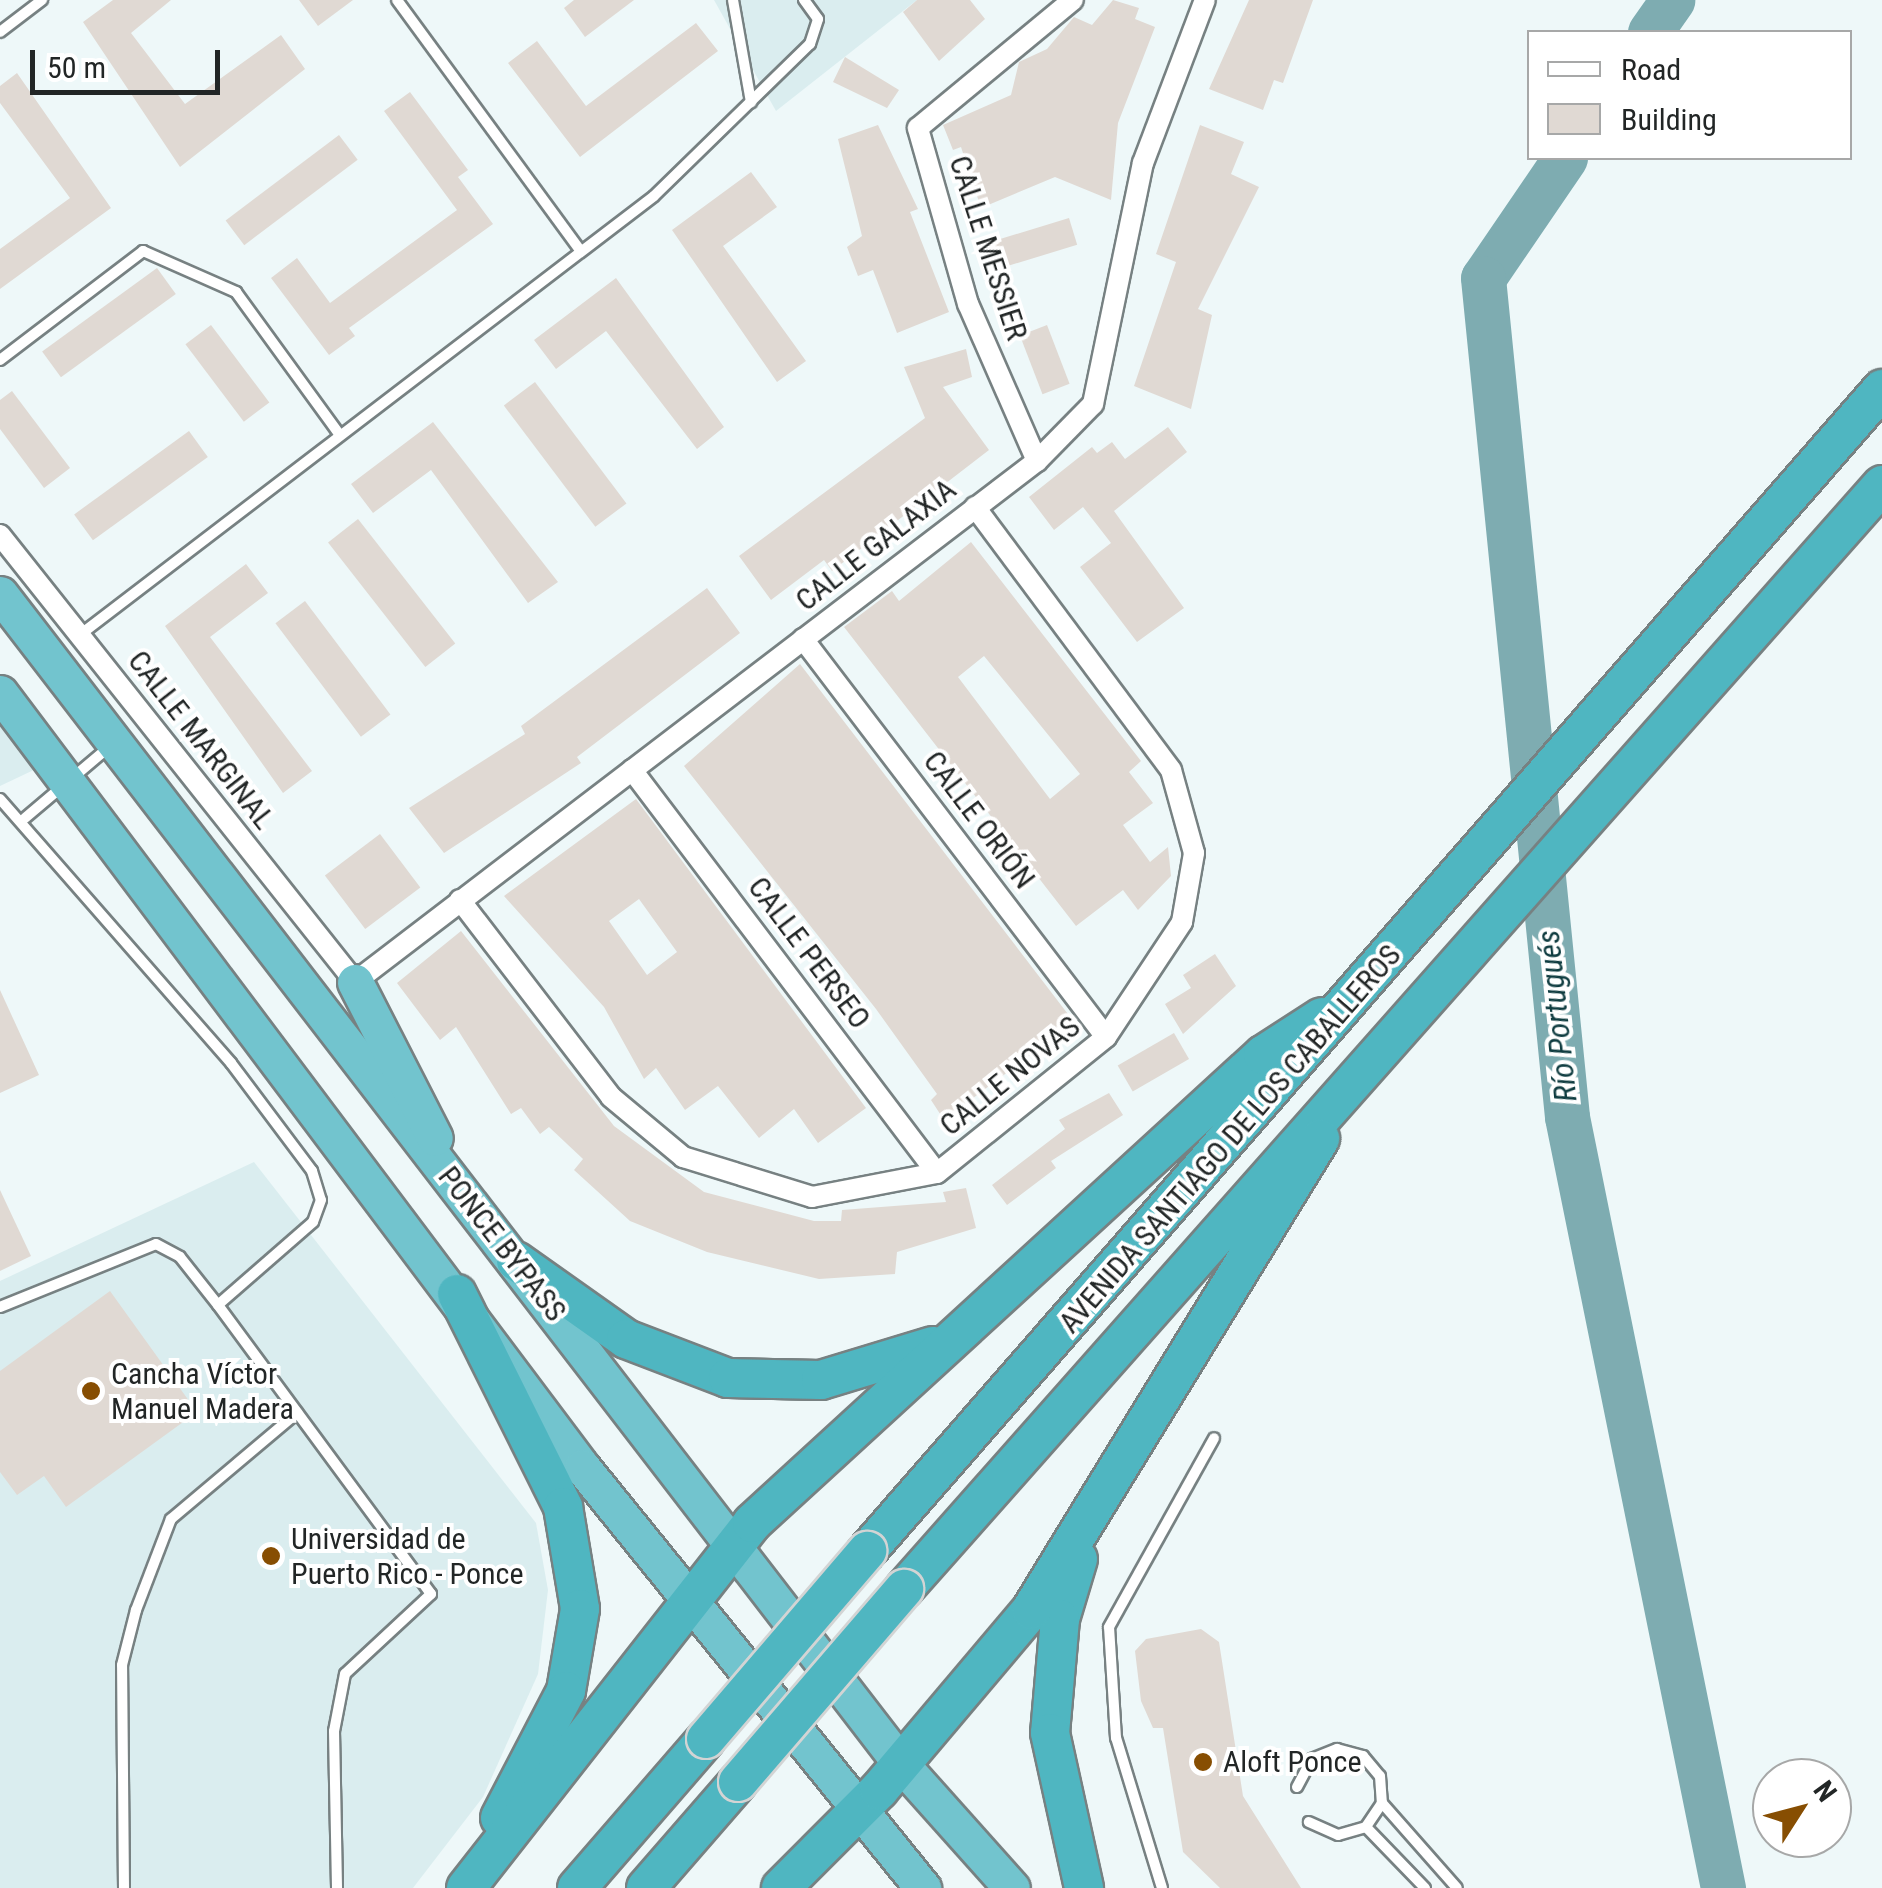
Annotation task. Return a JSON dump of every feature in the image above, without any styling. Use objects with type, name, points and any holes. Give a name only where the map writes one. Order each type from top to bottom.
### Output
[{"type":"highway","name":"AVENIDA SANTIAGO DE LOS CABALLEROS","points":[[577,1888],[867,1551],[1274,1091],[1679,616],[1882,390]]},
{"type":"highway","name":"AVENIDA SANTIAGO DE LOS CABALLEROS","points":[[646,1888],[904,1589],[1295,1166],[1338,1100],[1882,484]]},
{"type":"highway","name":"PONCE BYPASS","points":[[0,594],[736,1543],[902,1764],[1012,1888]]},
{"type":"highway","points":[[0,694],[690,1604],[857,1812],[924,1888]]},
{"type":"highway","points":[[354,982],[410,1080],[443,1168]]},
{"type":"highway","points":[[462,1888],[736,1543],[1263,1055],[1356,996]]},
{"type":"highway","points":[[781,1888],[902,1764],[1004,1647],[1101,1496],[1295,1166]]},
{"type":"highway","points":[[516,1262],[626,1339],[728,1378],[821,1380],[958,1336]]},
{"type":"highway","points":[[458,1294],[563,1507],[580,1609],[549,1732],[462,1888]]},
{"type":"highway","points":[[1084,1888],[1056,1794],[1052,1677],[1064,1602],[1101,1496]]},
{"type":"street","name":"CALLE MESSIER","points":[[1037,461],[968,304],[918,128],[1073,0]]},
{"type":"street","name":"CALLE GALAXIA","points":[[354,982],[1037,461],[1093,404],[1144,163],[1197,2]]},
{"type":"street","name":"CALLE NOVAS","points":[[460,900],[611,1096],[683,1157],[812,1197],[937,1173],[1106,1037],[1182,922],[1194,853],[1171,770],[974,507]]},
{"type":"street","name":"CALLE MARGINAL","points":[[0,534],[354,982]]},
{"type":"street","name":"CALLE ORIÓN","points":[[803,639],[1106,1037]]},
{"type":"street","name":"CALLE PERSEO","points":[[632,770],[937,1173]]},
{"type":"lane","points":[[0,32],[42,0]]},
{"type":"lane","points":[[397,0],[580,250]]},
{"type":"lane","points":[[733,0],[750,102]]},
{"type":"lane","points":[[81,634],[654,196],[810,44],[818,18],[804,0]]},
{"type":"lane","points":[[0,360],[143,250],[236,292],[340,435]]},
{"type":"lane","points":[[25,818],[114,742]]},
{"type":"lane","points":[[0,799],[25,818],[312,1171],[321,1200],[312,1222],[218,1305]]},
{"type":"lane","points":[[0,1307],[156,1244],[180,1257],[431,1594],[345,1674],[334,1731],[336,1888]]},
{"type":"lane","points":[[124,1888],[122,1665],[136,1610],[171,1519],[297,1413]]},
{"type":"lane","points":[[1162,1888],[1116,1738],[1109,1627],[1214,1438]]},
{"type":"lane","points":[[1297,1787],[1312,1759],[1350,1750],[1380,1776],[1382,1803],[1457,1888]]},
{"type":"lane","points":[[1309,1822],[1338,1835],[1366,1827],[1382,1803]]},
{"type":"lane","points":[[1366,1827],[1425,1888]]},
{"type":"shaded area","points":[[714,0],[917,0],[776,111]]},
{"type":"shaded area","points":[[0,719],[38,768],[0,786]]},
{"type":"shaded area","name":"Universidad de Puerto Rico - Ponce","points":[[254,1162],[536,1523],[548,1590],[538,1674],[483,1797],[413,1888],[0,1888],[0,1281]]},
{"type":"building","points":[[113,0],[171,0],[131,33],[185,104],[281,35],[305,69],[180,167],[83,22]]},
{"type":"building","points":[[299,0],[353,0],[318,26]]},
{"type":"building","points":[[574,0],[634,0],[585,37],[564,8]]},
{"type":"building","points":[[917,0],[970,0],[985,19],[939,61],[903,12]]},
{"type":"building","points":[[1113,0],[1139,8],[1135,19],[1155,27],[1118,123],[1111,200],[1055,177],[981,208],[961,147],[953,150],[943,125],[1011,95],[1019,62],[1047,49],[1074,17],[1092,25]]},
{"type":"building","points":[[1249,0],[1313,0],[1283,83],[1274,80],[1263,110],[1209,89]]},
{"type":"building","points":[[696,23],[718,51],[580,157],[508,63],[537,41],[586,106]]},
{"type":"building","points":[[845,57],[899,90],[887,108],[833,82]]},
{"type":"building","points":[[17,73],[111,208],[0,289],[0,249],[70,198],[0,103],[0,86]]},
{"type":"building","points":[[410,92],[468,170],[458,177],[493,224],[349,328],[355,336],[329,355],[271,278],[297,258],[330,303],[457,210],[384,111]]},
{"type":"building","points":[[878,125],[918,209],[910,212],[949,312],[897,333],[873,270],[858,276],[847,247],[862,236],[838,139]]},
{"type":"building","points":[[1200,125],[1244,142],[1231,174],[1259,187],[1198,309],[1212,315],[1191,409],[1134,386],[1176,262],[1156,254]]},
{"type":"building","points":[[339,135],[358,160],[244,245],[226,220]]},
{"type":"building","points":[[751,172],[777,207],[723,246],[806,361],[777,382],[672,230]]},
{"type":"building","points":[[1069,218],[1077,245],[998,269],[990,242]]},
{"type":"building","points":[[157,268],[176,294],[61,377],[42,351]]},
{"type":"building","points":[[616,278],[724,427],[697,449],[606,331],[556,369],[534,340]]},
{"type":"building","points":[[211,325],[269,402],[244,422],[185,344]]},
{"type":"building","points":[[1047,325],[1070,384],[1043,394],[1020,335]]},
{"type":"building","points":[[966,349],[972,377],[943,387],[989,450],[832,571],[824,560],[771,600],[739,556],[925,418],[904,367]]},
{"type":"building","points":[[535,382],[626,503],[595,527],[504,405]]},
{"type":"building","points":[[12,391],[70,468],[44,488],[0,429],[0,400]]},
{"type":"building","points":[[433,422],[558,582],[528,603],[431,470],[373,513],[351,484]]},
{"type":"building","points":[[1168,427],[1187,452],[1114,511],[1184,608],[1137,642],[1080,567],[1111,543],[1083,507],[1054,530],[1029,497],[1092,447],[1097,453],[1112,442],[1125,459]]},
{"type":"building","points":[[189,431],[208,457],[93,540],[74,514]]},
{"type":"building","points":[[358,519],[455,644],[425,667],[328,542]]},
{"type":"building","points":[[971,542],[1141,761],[1129,772],[1153,803],[1123,825],[1150,862],[1168,847],[1171,876],[1138,910],[1123,890],[1076,926],[844,627],[892,591],[899,601]],"holes":[[[984,656],[1080,774],[1050,799],[958,677]]]},
{"type":"building","points":[[246,564],[268,593],[210,637],[312,771],[283,793],[165,626]]},
{"type":"building","points":[[707,588],[740,633],[577,757],[581,763],[444,853],[409,808],[525,734],[521,726]]},
{"type":"building","points":[[305,601],[390,714],[361,737],[275,623]]},
{"type":"building","points":[[800,664],[1074,1022],[944,1120],[931,1100],[937,1094],[876,1009],[684,766]]},
{"type":"building","points":[[636,799],[866,1108],[818,1143],[794,1109],[759,1138],[718,1086],[685,1110],[656,1068],[644,1079],[604,1007],[504,896]],"holes":[[[639,899],[677,952],[647,975],[609,921]]]},
{"type":"building","points":[[380,834],[420,888],[365,929],[325,876]]},
{"type":"building","points":[[461,931],[614,1126],[704,1192],[814,1221],[841,1221],[842,1210],[946,1202],[943,1192],[966,1188],[976,1228],[897,1252],[895,1274],[819,1279],[707,1252],[630,1221],[574,1170],[583,1159],[549,1127],[540,1134],[521,1108],[511,1114],[456,1027],[440,1040],[397,983]]},
{"type":"building","points":[[1215,954],[1236,986],[1183,1034],[1165,1004],[1191,988],[1183,975]]},
{"type":"building","points":[[0,990],[39,1075],[0,1093]]},
{"type":"building","points":[[1174,1033],[1189,1059],[1133,1091],[1118,1066]]},
{"type":"building","points":[[1109,1093],[1123,1115],[1051,1161],[1056,1168],[1007,1205],[992,1185],[1065,1129],[1059,1120]]},
{"type":"building","points":[[0,1190],[31,1256],[0,1271]]},
{"type":"building","name":"Cancha Víctor Manuel Madera","points":[[110,1291],[197,1412],[66,1507],[44,1476],[17,1495],[0,1472],[0,1371]]},
{"type":"building","name":"Aloft Ponce","points":[[1201,1629],[1219,1642],[1243,1796],[1301,1888],[1220,1888],[1183,1852],[1163,1728],[1153,1728],[1141,1701],[1135,1651],[1146,1639]]},
{"type":"waterway","name":"Río Portugués","points":[[1651,30],[1672,0]]},
{"type":"waterway","name":"Río Portugués","points":[[1564,160],[1483,278],[1567,1117],[1723,1888]]},
{"type":"place","name":"Cancha Víctor Manuel Madera","points":[[91,1391]]},
{"type":"place","name":"Universidad de Puerto Rico - Ponce","points":[[271,1556]]},
{"type":"place","name":"Aloft Ponce","points":[[1203,1762]]}]
